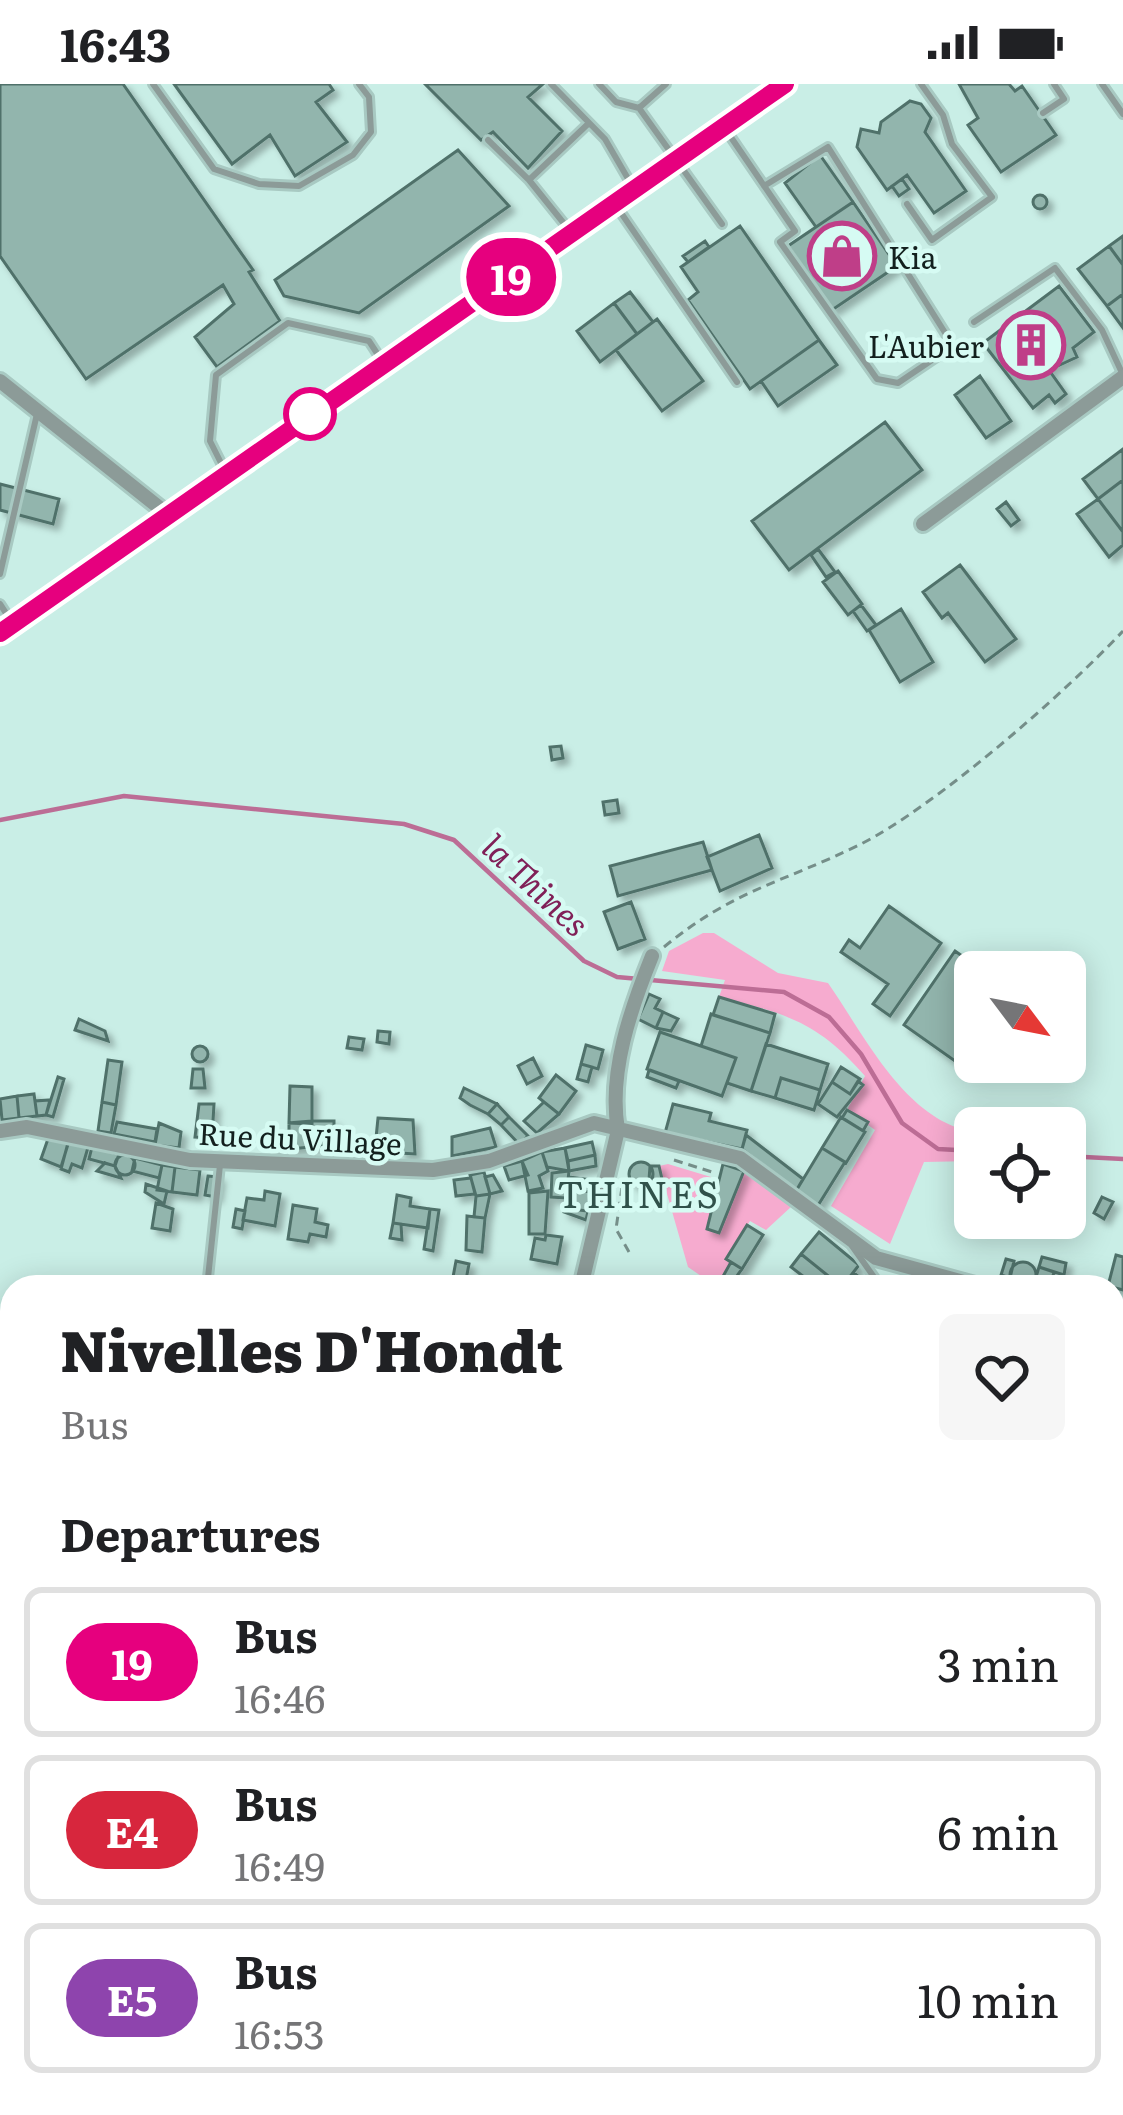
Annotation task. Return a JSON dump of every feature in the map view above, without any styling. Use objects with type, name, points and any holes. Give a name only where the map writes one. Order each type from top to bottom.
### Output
[{"type":"main road","points":[[7,628],[678,160],[724,127],[755,92],[785,84]]},
{"type":"street","points":[[923,524],[1123,376]]},
{"type":"street","points":[[0,382],[166,513]]},
{"type":"street","points":[[584,1275],[618,1130],[614,1105],[638,989],[652,956]]},
{"type":"street","name":"Rue du Village","points":[[0,1131],[27,1127],[220,1161],[434,1170],[489,1161],[594,1123],[614,1105]]},
{"type":"street","points":[[594,1123],[740,1158],[876,1258],[938,1275]]},
{"type":"lane","points":[[152,84],[214,169],[259,184],[299,186],[353,155],[371,131],[369,97],[358,84]]},
{"type":"lane","points":[[599,84],[616,102],[639,108],[722,224]]},
{"type":"lane","points":[[639,108],[666,84]]},
{"type":"lane","points":[[907,204],[932,240],[992,197],[952,144],[944,116],[921,84]]},
{"type":"lane","points":[[1043,113],[1064,99],[1054,84]]},
{"type":"lane","points":[[1102,84],[1122,110]]},
{"type":"lane","points":[[550,85],[589,123],[635,190]]},
{"type":"lane","points":[[529,180],[589,123]]},
{"type":"lane","points":[[724,127],[764,186],[795,231],[780,242],[878,379],[898,382],[941,354],[949,339],[827,147],[764,186]]},
{"type":"lane","points":[[488,140],[529,180],[572,234]]},
{"type":"lane","points":[[615,204],[737,382]]},
{"type":"lane","points":[[974,322],[1055,268],[1102,329],[1123,376]]},
{"type":"lane","points":[[225,472],[210,440],[216,375],[288,322],[369,341],[384,364]]},
{"type":"lane","points":[[0,574],[38,410]]},
{"type":"lane","points":[[0,604],[7,628]]},
{"type":"lane","points":[[208,1275],[220,1161]]},
{"type":"lane","points":[[848,1241],[872,1275]]},
{"type":"path","points":[[652,956],[716,907],[860,845],[897,821],[1092,664],[1123,631]]},
{"type":"path","points":[[674,1160],[712,1172]]},
{"type":"path","points":[[622,1187],[616,1229],[628,1252]]},
{"type":"shaded area","points":[[703,933],[714,933],[778,973],[828,983],[890,1074],[928,1112],[954,1126],[954,1161],[924,1162],[890,1244],[831,1206],[875,1130],[847,1110],[865,1076],[832,1043],[800,1023],[719,997],[725,980],[662,971],[669,951]]},
{"type":"shaded area","points":[[668,1164],[711,1177],[709,1186],[715,1188],[707,1228],[718,1233],[744,1171],[792,1206],[766,1230],[750,1221],[726,1258],[731,1262],[724,1275],[700,1275],[688,1267],[659,1166]]},
{"type":"building","points":[[0,84],[123,84],[253,270],[249,272],[280,321],[217,367],[195,337],[234,304],[223,285],[86,379],[0,256]]},
{"type":"building","points":[[174,84],[329,84],[333,90],[316,102],[347,142],[295,176],[270,135],[232,164]]},
{"type":"building","points":[[425,84],[543,84],[528,97],[562,131],[528,168],[493,132],[481,140]]},
{"type":"building","points":[[959,84],[1009,84],[1015,91],[1022,86],[1056,135],[1001,172],[968,125],[978,118]]},
{"type":"building","points":[[910,101],[921,104],[931,118],[925,132],[966,191],[934,213],[907,175],[887,190],[857,147],[861,129],[879,133],[881,122]]},
{"type":"building","points":[[458,150],[509,206],[359,313],[284,296],[275,280]]},
{"type":"building","points":[[820,155],[853,202],[816,227],[785,183]]},
{"type":"building","points":[[902,179],[909,189],[899,196],[892,186]]},
{"type":"building","points":[[1040,195],[1047,202],[1040,209],[1033,202]]},
{"type":"building","name":"Kia","points":[[853,202],[897,266],[832,310],[788,246]]},
{"type":"building","points":[[740,226],[819,340],[750,389],[688,300],[698,292],[681,267]]},
{"type":"building","points":[[1123,236],[1123,265],[1109,246]]},
{"type":"building","points":[[705,241],[709,247],[688,262],[683,256]]},
{"type":"building","points":[[1109,246],[1123,265],[1123,294],[1107,306],[1078,269]]},
{"type":"building","name":"L'Aubier","points":[[1059,286],[1094,332],[1073,348],[1077,357],[1049,370],[1066,394],[1055,403],[1049,395],[1033,408],[983,343]]},
{"type":"building","points":[[630,292],[653,322],[637,334],[614,303]]},
{"type":"building","points":[[1123,294],[1123,328],[1107,306]]},
{"type":"building","points":[[614,303],[637,334],[600,362],[577,331]]},
{"type":"building","points":[[657,319],[703,381],[662,411],[616,350]]},
{"type":"building","points":[[819,340],[837,365],[778,406],[761,381]]},
{"type":"building","points":[[980,376],[1011,421],[986,438],[955,395]]},
{"type":"building","points":[[885,422],[922,470],[789,570],[752,521]]},
{"type":"building","points":[[1123,449],[1123,480],[1098,499],[1083,479]]},
{"type":"building","points":[[1123,480],[1123,532],[1098,499]]},
{"type":"building","points":[[0,484],[59,499],[53,524],[0,510]]},
{"type":"building","points":[[1098,499],[1123,532],[1123,545],[1109,557],[1077,514]]},
{"type":"building","points":[[1006,502],[1019,520],[1011,526],[997,509]]},
{"type":"building","points":[[818,549],[835,572],[826,577],[811,555]]},
{"type":"building","points":[[960,565],[1016,639],[985,662],[948,613],[942,618],[923,592]]},
{"type":"building","points":[[838,571],[862,604],[848,615],[823,582]]},
{"type":"building","points":[[861,605],[876,625],[867,631],[853,611]]},
{"type":"building","points":[[901,609],[933,662],[900,682],[869,630]]},
{"type":"building","points":[[561,746],[563,758],[552,760],[550,747]]},
{"type":"building","points":[[617,800],[619,813],[605,815],[603,802]]},
{"type":"building","points":[[759,835],[772,868],[720,891],[707,857]]},
{"type":"building","points":[[703,842],[712,870],[618,896],[610,866]]},
{"type":"building","points":[[631,902],[645,939],[618,949],[604,912]]},
{"type":"building","points":[[889,906],[941,943],[890,1016],[873,1004],[888,984],[841,952],[849,940],[860,948]]},
{"type":"building","points":[[954,952],[954,1060],[904,1025]]},
{"type":"building","points":[[649,994],[660,999],[655,1008],[663,1012],[656,1028],[638,1019]]},
{"type":"building","points":[[719,997],[775,1014],[770,1033],[713,1015]]},
{"type":"building","points":[[663,1012],[678,1019],[671,1031],[656,1028]]},
{"type":"building","points":[[711,1014],[770,1033],[751,1091],[727,1083],[736,1058],[701,1046]]},
{"type":"building","points":[[79,1019],[105,1031],[108,1041],[75,1030]]},
{"type":"building","points":[[378,1031],[390,1032],[389,1044],[377,1042]]},
{"type":"building","points":[[660,1032],[736,1058],[722,1096],[647,1069]]},
{"type":"building","points":[[349,1037],[364,1039],[362,1050],[347,1048]]},
{"type":"building","points":[[766,1044],[828,1064],[820,1090],[781,1078],[775,1098],[751,1091]]},
{"type":"building","points":[[586,1045],[603,1050],[598,1069],[581,1064]]},
{"type":"building","points":[[200,1046],[208,1054],[200,1062],[192,1054]]},
{"type":"building","points":[[533,1058],[542,1076],[527,1084],[518,1066]]},
{"type":"building","points":[[108,1060],[122,1062],[116,1105],[102,1102]]},
{"type":"building","points":[[581,1064],[592,1067],[588,1082],[577,1079]]},
{"type":"building","points":[[841,1067],[860,1079],[850,1094],[832,1082]]},
{"type":"building","points":[[193,1069],[203,1069],[205,1088],[191,1088]]},
{"type":"building","points":[[649,1070],[679,1081],[676,1088],[647,1077]]},
{"type":"building","points":[[556,1075],[576,1091],[559,1114],[539,1098]]},
{"type":"building","points":[[58,1077],[64,1079],[53,1117],[46,1115]]},
{"type":"building","points":[[781,1078],[820,1090],[814,1110],[775,1098]]},
{"type":"building","points":[[858,1081],[863,1085],[837,1117],[818,1104],[832,1082],[850,1094]]},
{"type":"building","points":[[290,1086],[312,1087],[312,1124],[289,1123]]},
{"type":"building","points":[[464,1088],[497,1104],[488,1114],[460,1098]]},
{"type":"building","points":[[34,1094],[37,1116],[19,1118],[17,1096]]},
{"type":"building","points":[[17,1096],[19,1118],[2,1120],[0,1099]]},
{"type":"building","points":[[50,1100],[46,1115],[37,1116],[35,1101]]},
{"type":"building","points":[[102,1102],[116,1105],[111,1133],[98,1131]]},
{"type":"building","points":[[544,1102],[559,1114],[537,1133],[524,1121]]},
{"type":"building","points":[[199,1104],[214,1104],[212,1138],[195,1137]]},
{"type":"building","points":[[497,1104],[509,1117],[501,1125],[488,1114]]},
{"type":"building","points":[[673,1104],[711,1113],[709,1121],[747,1130],[742,1149],[665,1133]]},
{"type":"building","points":[[847,1110],[868,1122],[863,1131],[842,1118]]},
{"type":"building","points":[[509,1117],[528,1136],[519,1144],[501,1125]]},
{"type":"building","points":[[841,1117],[865,1132],[846,1163],[822,1148]]},
{"type":"building","points":[[378,1118],[413,1120],[415,1154],[400,1153],[401,1140],[376,1138]]},
{"type":"building","points":[[334,1121],[334,1145],[289,1149],[289,1123]]},
{"type":"building","points":[[117,1122],[157,1129],[155,1142],[114,1134]]},
{"type":"building","points":[[159,1123],[181,1132],[179,1148],[155,1145]]},
{"type":"building","points":[[490,1128],[496,1147],[452,1156],[452,1137]]},
{"type":"building","points":[[271,1132],[281,1133],[289,1147],[271,1149]]},
{"type":"building","points":[[746,1135],[803,1179],[796,1191],[742,1149]]},
{"type":"building","points":[[49,1136],[69,1141],[61,1167],[41,1159]]},
{"type":"building","points":[[69,1139],[89,1144],[82,1168],[72,1164],[69,1172],[61,1169]]},
{"type":"building","points":[[592,1142],[595,1155],[568,1161],[565,1148]]},
{"type":"building","points":[[92,1147],[119,1154],[115,1166],[89,1159]]},
{"type":"building","points":[[565,1148],[569,1171],[547,1167],[542,1152]]},
{"type":"building","points":[[822,1148],[845,1162],[817,1207],[796,1191]]},
{"type":"building","points":[[542,1152],[548,1171],[539,1176],[543,1188],[528,1191],[522,1161]]},
{"type":"building","points":[[125,1155],[135,1165],[125,1175],[115,1165]]},
{"type":"building","points":[[595,1155],[596,1166],[569,1171],[568,1161]]},
{"type":"building","points":[[135,1158],[162,1165],[159,1178],[132,1171]]},
{"type":"building","points":[[522,1161],[528,1175],[509,1180],[504,1166]]},
{"type":"building","points":[[641,1162],[653,1174],[641,1186],[629,1174]]},
{"type":"building","points":[[105,1163],[115,1166],[121,1178],[97,1171]]},
{"type":"building","points":[[723,1164],[744,1171],[719,1233],[707,1229]]},
{"type":"building","points":[[162,1165],[175,1167],[172,1192],[157,1190]]},
{"type":"building","points":[[650,1166],[659,1166],[662,1179],[649,1180]]},
{"type":"building","points":[[175,1167],[200,1170],[197,1195],[172,1192]]},
{"type":"building","points":[[569,1171],[566,1198],[551,1197],[552,1173]]},
{"type":"building","points":[[484,1172],[490,1194],[476,1196],[470,1175]]},
{"type":"building","points":[[493,1175],[502,1191],[490,1194],[485,1177]]},
{"type":"building","points":[[208,1176],[219,1177],[216,1197],[205,1195]]},
{"type":"building","points":[[569,1177],[592,1180],[590,1192],[573,1189],[570,1209],[588,1211],[586,1220],[564,1212]]},
{"type":"building","points":[[471,1178],[475,1194],[456,1196],[454,1180]]},
{"type":"building","points":[[146,1184],[167,1191],[164,1204],[145,1192]]},
{"type":"building","points":[[573,1189],[590,1192],[588,1211],[570,1209]]},
{"type":"building","points":[[265,1191],[280,1194],[275,1226],[243,1220],[247,1198],[264,1200]]},
{"type":"building","points":[[548,1191],[545,1234],[529,1234],[529,1193]]},
{"type":"building","points":[[490,1194],[485,1218],[474,1217],[476,1196]]},
{"type":"building","points":[[397,1195],[411,1198],[410,1206],[430,1209],[428,1228],[393,1223]]},
{"type":"building","points":[[1102,1197],[1113,1202],[1104,1219],[1094,1213]]},
{"type":"building","points":[[156,1203],[173,1209],[170,1231],[152,1228]]},
{"type":"building","points":[[293,1205],[317,1209],[315,1222],[328,1225],[326,1237],[310,1234],[308,1242],[288,1239]]},
{"type":"building","points":[[236,1209],[245,1211],[242,1229],[233,1227]]},
{"type":"building","points":[[430,1209],[439,1210],[433,1251],[424,1249]]},
{"type":"building","points":[[467,1216],[485,1218],[482,1252],[466,1250]]},
{"type":"building","points":[[393,1223],[401,1224],[402,1240],[390,1238]]},
{"type":"building","points":[[747,1225],[763,1235],[742,1269],[726,1259]]},
{"type":"building","points":[[819,1232],[859,1265],[851,1275],[827,1275],[801,1254]]},
{"type":"building","points":[[546,1235],[562,1237],[557,1264],[531,1259],[535,1238],[545,1240]]},
{"type":"building","points":[[801,1254],[827,1275],[801,1275],[791,1267]]},
{"type":"building","points":[[1116,1255],[1123,1257],[1123,1275],[1111,1275]]},
{"type":"building","points":[[1042,1257],[1066,1263],[1064,1275],[1039,1267]]},
{"type":"building","points":[[1006,1259],[1014,1261],[1011,1275],[1001,1275]]},
{"type":"building","points":[[456,1261],[469,1264],[467,1275],[453,1275]]},
{"type":"building","points":[[731,1262],[742,1269],[738,1275],[724,1275]]},
{"type":"building","points":[[1023,1262],[1036,1275],[1010,1275]]},
{"type":"building","points":[[1039,1267],[1054,1272],[1053,1275],[1037,1275]]},
{"type":"waterway","name":"la Thines","points":[[0,820],[124,796],[404,824],[454,840],[584,961],[617,977],[784,992],[829,1017],[861,1054],[902,1123],[938,1149],[954,1150]]},
{"type":"waterway","name":"la Thines","points":[[1086,1157],[1123,1159]]},
{"type":"bus line","name":"19","points":[[0,633],[785,84]]},
{"type":"place","name":"Kia","points":[[842,256]]},
{"type":"place","name":"L'Aubier","points":[[1031,345]]},
{"type":"district","name":"THINES","points":[[639,1192]]}]
